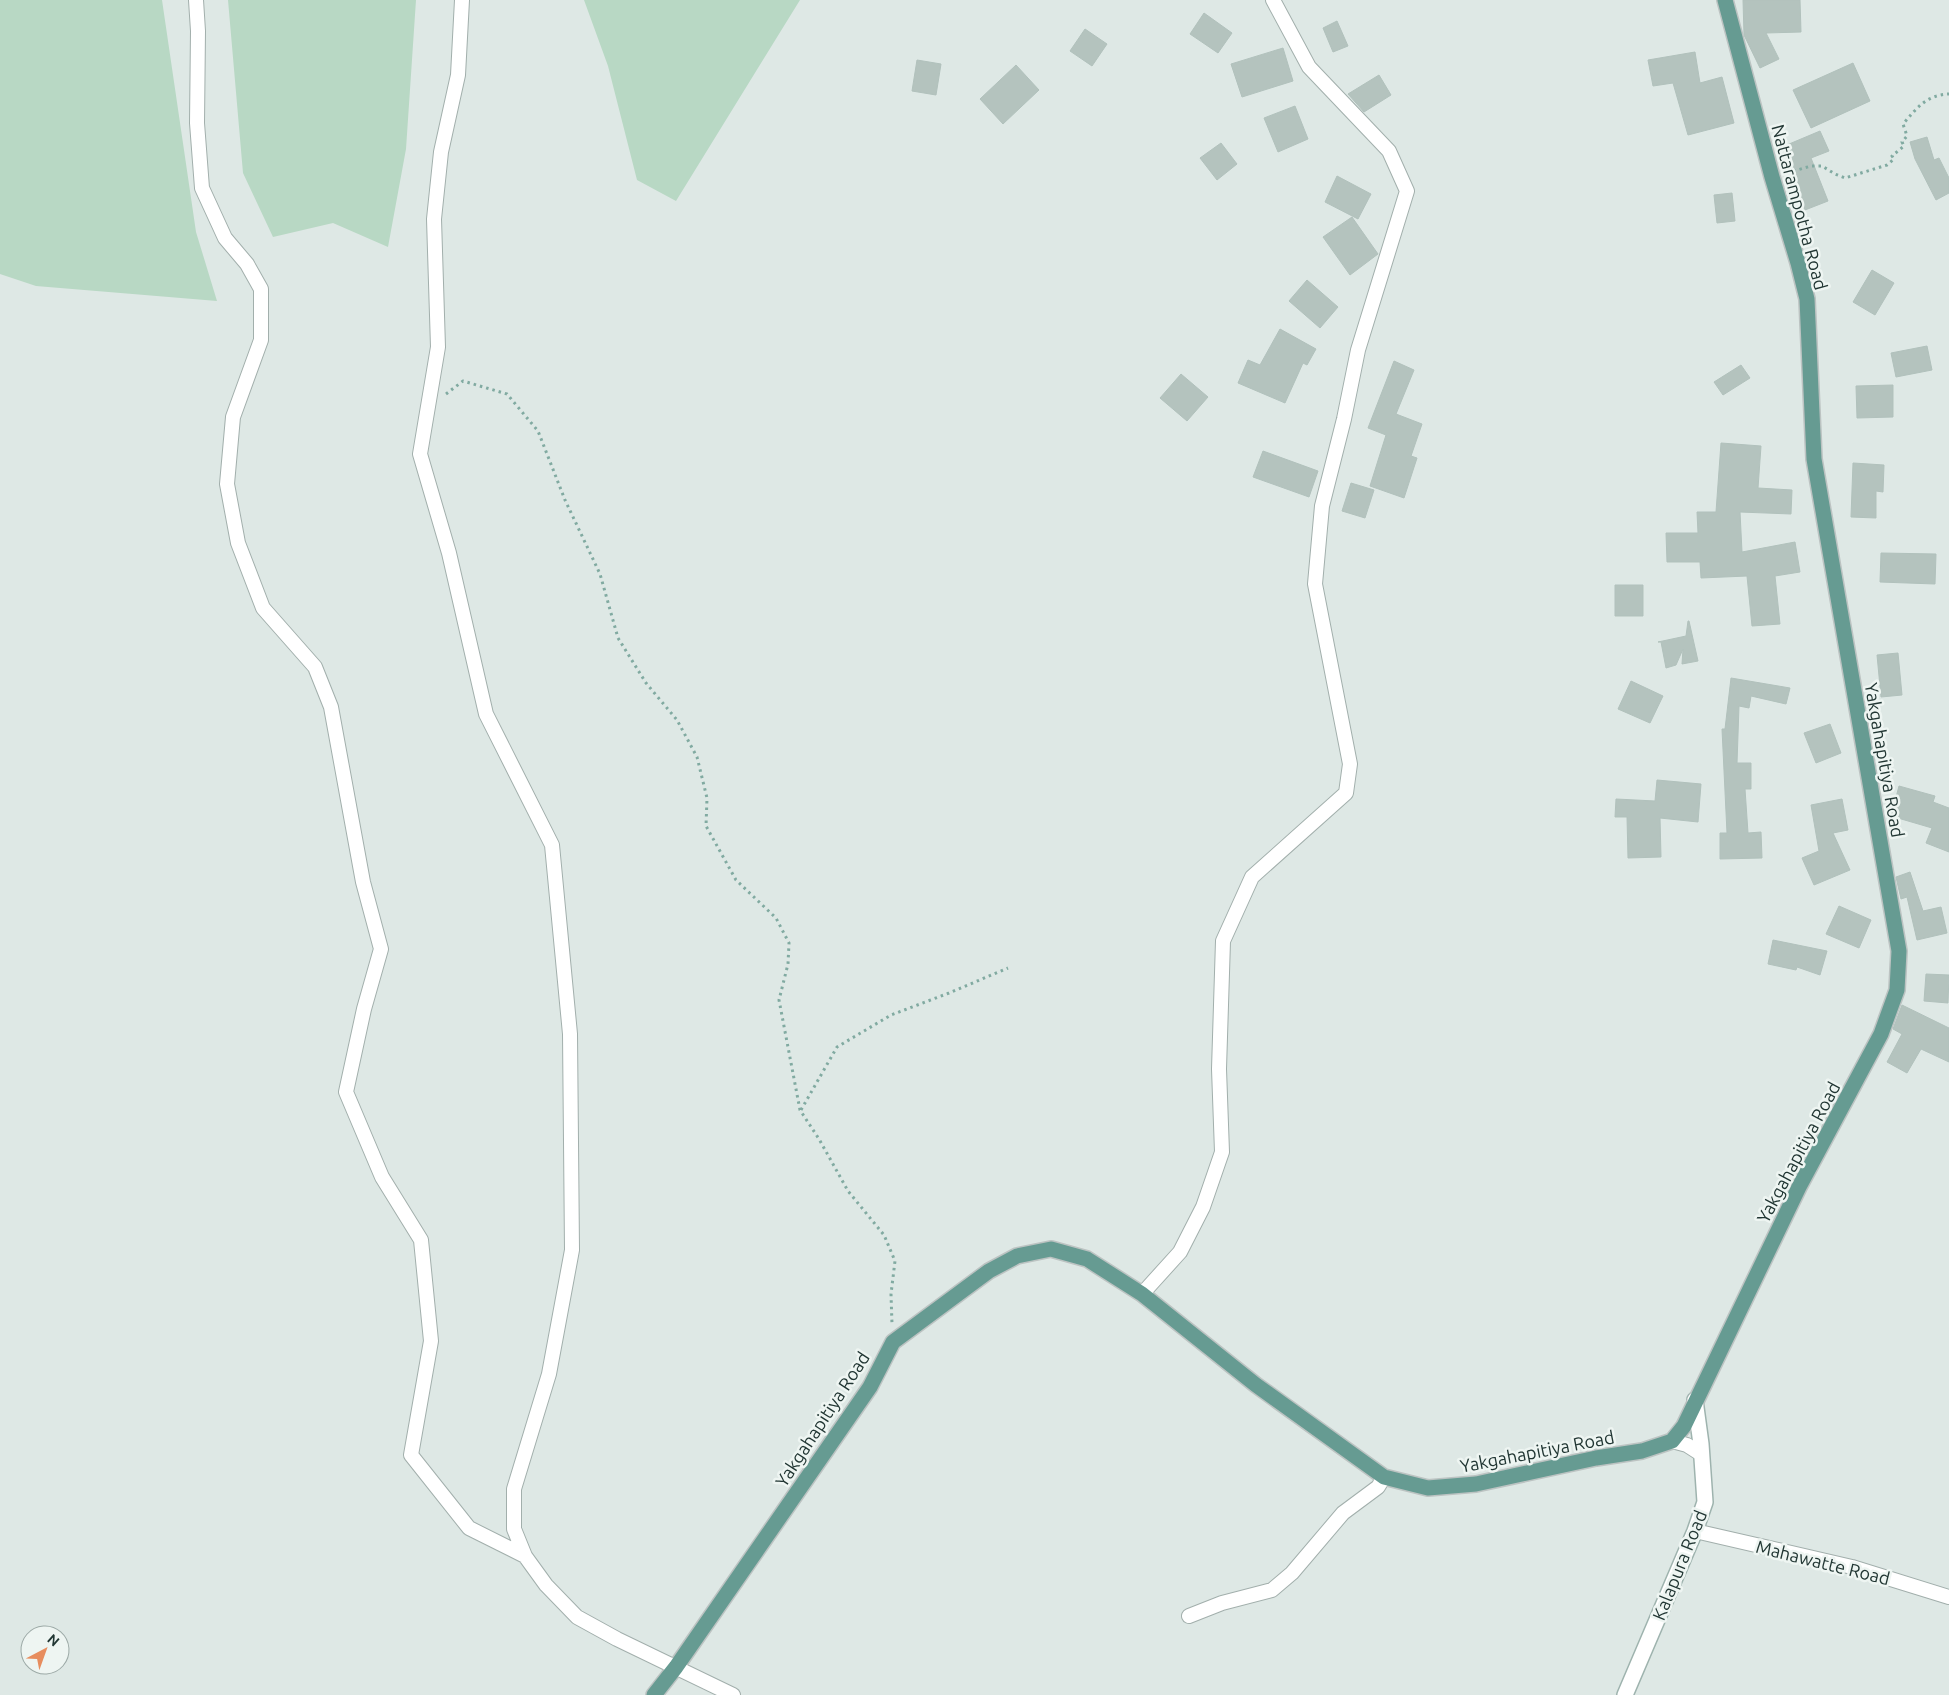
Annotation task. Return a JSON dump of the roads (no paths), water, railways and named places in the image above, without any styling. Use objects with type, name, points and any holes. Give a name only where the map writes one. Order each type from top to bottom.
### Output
[{"type":"main road","name":"Nattarampotha Road","points":[[1725,0],[1807,299],[1814,459]]},
{"type":"main road","name":"Yakgahapitiya Road","points":[[654,1695],[676,1667],[870,1387],[893,1342],[989,1271],[1017,1256],[1051,1249],[1087,1259],[1142,1294],[1256,1385],[1384,1477],[1428,1488],[1476,1484],[1642,1450],[1672,1441],[1684,1426],[1799,1187],[1881,1034],[1897,990],[1899,951],[1814,459]]},
{"type":"street","points":[[196,0],[198,123],[202,188],[225,238],[248,264],[261,289],[261,340],[233,418],[227,484],[238,543],[263,608],[315,667],[331,707],[363,882],[381,949],[364,1009],[346,1092],[382,1177],[421,1240],[431,1341],[411,1455],[469,1528],[525,1556]]},
{"type":"street","points":[[462,0],[458,75],[441,152],[434,219],[438,347],[420,454],[449,553],[486,714],[552,845],[570,1034],[572,1250],[549,1374],[514,1489],[514,1529],[525,1556],[546,1585],[577,1617],[617,1640],[733,1695]]},
{"type":"street","points":[[1142,1294],[1180,1252],[1203,1207],[1222,1152],[1219,1069],[1223,942],[1252,877],[1346,793],[1350,764],[1315,584],[1322,506],[1344,420],[1358,350],[1407,191],[1389,151],[1309,67],[1273,0]]},
{"type":"street","name":"Kalapura Road","points":[[1625,1695],[1695,1531],[1705,1502],[1695,1400]]},
{"type":"street","points":[[1672,1441],[1687,1445],[1701,1454]]},
{"type":"street","points":[[1189,1616],[1222,1603],[1272,1590],[1292,1573],[1343,1513],[1378,1487],[1384,1477]]},
{"type":"street","name":"Mahawatte Road","points":[[1695,1531],[1852,1567],[1949,1597]]}]
